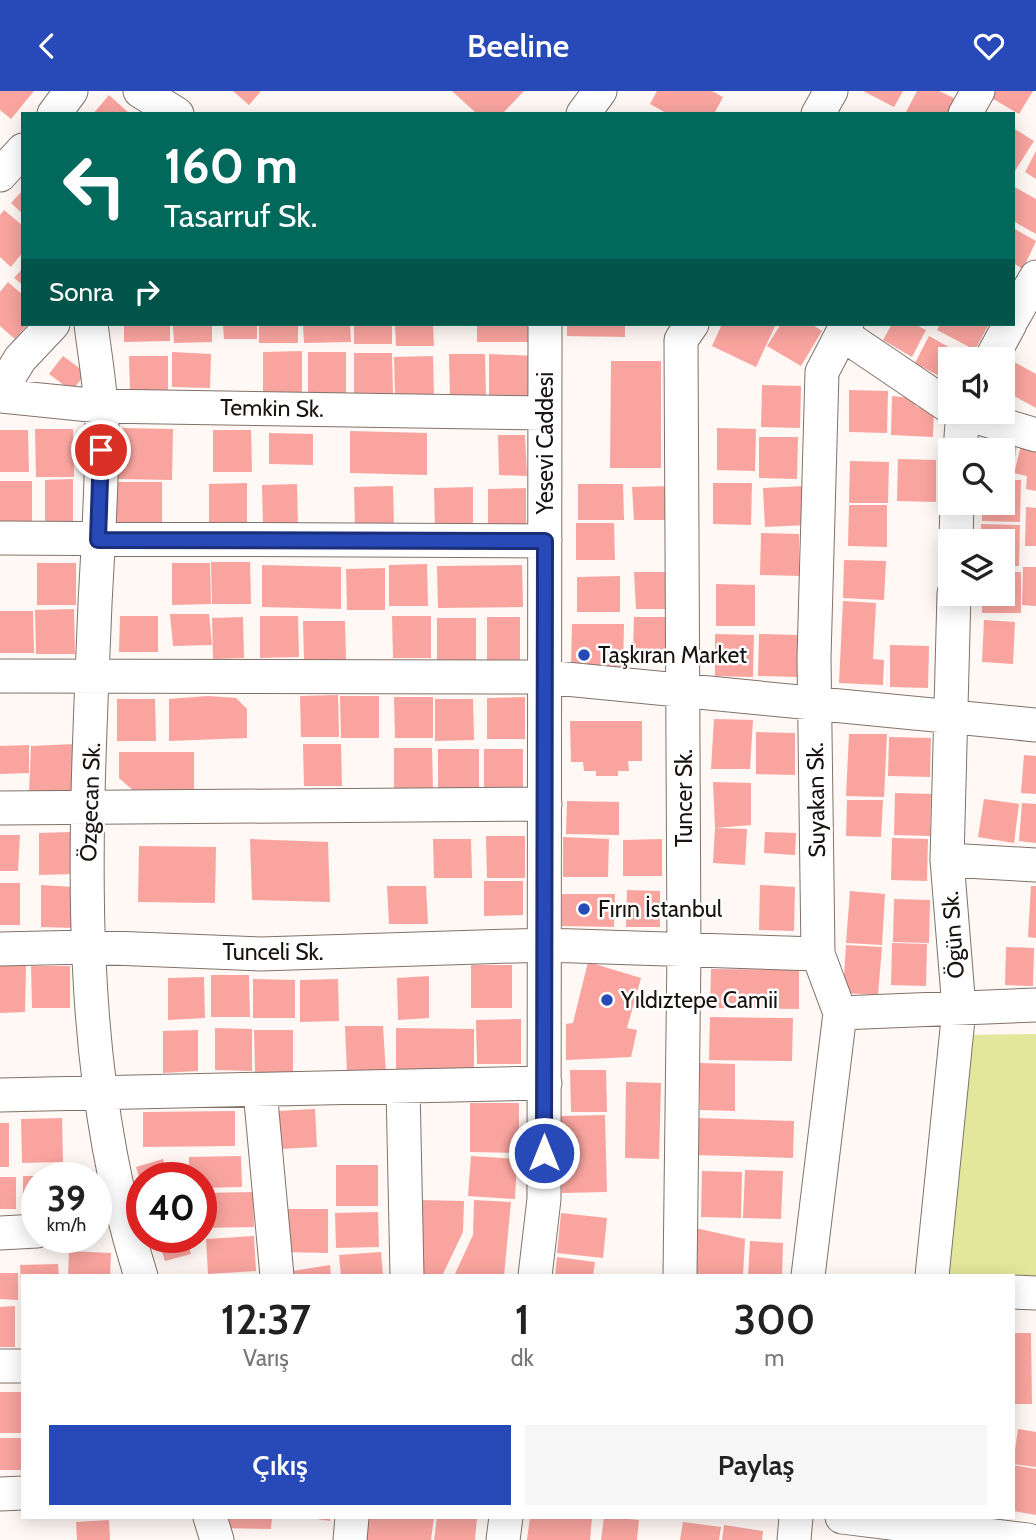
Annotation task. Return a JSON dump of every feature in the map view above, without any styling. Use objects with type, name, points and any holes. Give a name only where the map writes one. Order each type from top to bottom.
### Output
[{"type":"street","points":[[55,112],[71,91]]},
{"type":"street","points":[[140,91],[174,112]]},
{"type":"street","points":[[584,112],[600,91]]},
{"type":"street","points":[[819,112],[831,91]]},
{"type":"street","points":[[966,112],[978,91]]},
{"type":"street","points":[[0,175],[21,152]]},
{"type":"street","points":[[1015,315],[1036,277]]},
{"type":"street","points":[[0,394],[20,359],[51,326]]},
{"type":"street","name":"Özgecan Sk.","points":[[91,326],[100,406],[87,947],[105,1162]]},
{"type":"street","name":"Yesevi Caddesi","points":[[535,1274],[544,1199],[545,326]]},
{"type":"street","name":"Tuncer Sk.","points":[[680,1274],[684,951],[681,339],[691,326]]},
{"type":"street","points":[[998,347],[1009,326]]},
{"type":"street","points":[[845,329],[938,396]]},
{"type":"street","name":"Suyakan Sk.","points":[[808,1274],[840,1013],[818,954],[814,704],[822,372],[845,329]]},
{"type":"street","name":"Temkin Sk.","points":[[0,394],[100,406],[545,413]]},
{"type":"street","points":[[1000,424],[1036,435]]},
{"type":"street","points":[[0,538],[545,541]]},
{"type":"street","name":"Ögün Sk.","points":[[932,1274],[959,1009],[947,860],[948,717],[953,606]]},
{"type":"street","points":[[0,676],[545,677],[1036,725]]},
{"type":"street","points":[[0,808],[545,804]]},
{"type":"street","points":[[947,860],[1036,865]]},
{"type":"street","name":"Tunceli Sk.","points":[[0,949],[87,947],[261,954],[545,945],[818,954]]},
{"type":"street","points":[[840,1013],[1036,1005]]},
{"type":"street","points":[[0,1095],[545,1083]]},
{"type":"street","points":[[403,1087],[407,1274]]},
{"type":"street","points":[[260,1090],[278,1274]]},
{"type":"street","name":"Özgecan Sk.","points":[[112,1230],[140,1274]]},
{"type":"street","points":[[0,1233],[21,1232]]},
{"type":"street","points":[[1015,1292],[1036,1293]]},
{"type":"street","points":[[0,1366],[21,1366]]},
{"type":"street","points":[[0,1494],[21,1493]]},
{"type":"street","points":[[212,1519],[217,1540]]},
{"type":"street","points":[[350,1540],[352,1519]]},
{"type":"street","points":[[503,1540],[506,1519]]},
{"type":"street","points":[[794,1540],[796,1519]]},
{"type":"street","points":[[854,1519],[1028,1540]]},
{"type":"green space","points":[[1036,1034],[1036,1282],[1015,1277],[1015,1274],[946,1274],[965,1035]]},
{"type":"building","points":[[0,91],[34,91],[11,119],[0,110]]},
{"type":"building","points":[[233,91],[261,91],[249,105]]},
{"type":"building","points":[[452,91],[524,91],[504,112],[475,112]]},
{"type":"building","points":[[657,91],[712,91],[723,97],[715,112],[664,112],[650,104]]},
{"type":"building","points":[[863,91],[903,91],[894,107]]},
{"type":"building","points":[[917,91],[939,91],[958,100],[952,112],[906,112]]},
{"type":"building","points":[[994,91],[1033,91],[1019,114],[990,97]]},
{"type":"building","points":[[109,95],[128,112],[95,112]]},
{"type":"building","points":[[1015,129],[1034,141],[1015,171]]},
{"type":"building","points":[[1036,151],[1036,179],[1025,172]]},
{"type":"building","points":[[1015,187],[1036,199],[1036,234],[1015,222]]},
{"type":"building","points":[[21,192],[21,212],[11,203]]},
{"type":"building","points":[[4,210],[21,224],[21,254],[11,267],[0,257],[0,215]]},
{"type":"building","points":[[1015,229],[1036,241],[1023,269],[1015,264]]},
{"type":"building","points":[[21,270],[21,283],[14,278]]},
{"type":"building","points":[[8,282],[21,293],[21,326],[26,326],[15,339],[0,326],[0,292]]},
{"type":"building","points":[[124,326],[170,326],[170,341],[124,342]]},
{"type":"building","points":[[173,326],[212,326],[212,342],[174,343]]},
{"type":"building","points":[[223,326],[257,326],[257,339],[224,339]]},
{"type":"building","points":[[259,326],[298,326],[298,343],[259,343]]},
{"type":"building","points":[[303,326],[350,326],[351,342],[304,343]]},
{"type":"building","points":[[354,326],[392,326],[392,344],[354,344]]},
{"type":"building","points":[[395,326],[433,326],[434,346],[396,346]]},
{"type":"building","points":[[477,326],[531,326],[531,342],[477,342]]},
{"type":"building","points":[[567,326],[625,326],[625,337],[567,336]]},
{"type":"building","points":[[721,326],[775,326],[756,367],[712,346]]},
{"type":"building","points":[[780,326],[814,326],[822,331],[801,366],[767,346]]},
{"type":"building","points":[[891,326],[918,326],[926,330],[912,357],[883,340]]},
{"type":"building","points":[[939,326],[988,326],[977,347],[969,347],[937,330]]},
{"type":"building","points":[[929,336],[949,347],[938,347],[938,375],[915,363]]},
{"type":"building","points":[[302,351],[302,393],[263,393],[263,352]]},
{"type":"building","points":[[172,352],[211,354],[210,388],[172,387]]},
{"type":"building","points":[[308,352],[346,352],[346,394],[308,394]]},
{"type":"building","points":[[354,353],[392,353],[393,395],[354,395]]},
{"type":"building","points":[[449,354],[485,354],[486,396],[450,396]]},
{"type":"building","points":[[489,354],[535,356],[536,397],[489,396]]},
{"type":"building","points":[[63,356],[86,373],[72,391],[49,374]]},
{"type":"building","points":[[129,356],[168,356],[168,390],[130,390]]},
{"type":"building","points":[[433,356],[434,398],[395,398],[394,357]]},
{"type":"building","points":[[611,361],[661,361],[661,468],[610,468]]},
{"type":"building","points":[[1015,363],[1036,374],[1036,408],[1015,397]]},
{"type":"building","points":[[762,385],[801,386],[800,428],[761,427]]},
{"type":"building","points":[[849,390],[888,391],[887,433],[849,432]]},
{"type":"building","points":[[892,396],[911,398],[917,407],[934,409],[933,437],[891,435]]},
{"type":"building","points":[[118,428],[173,429],[172,480],[118,479]]},
{"type":"building","points":[[717,428],[756,429],[755,471],[717,470]]},
{"type":"building","points":[[35,429],[73,429],[74,477],[36,477]]},
{"type":"building","points":[[0,430],[28,430],[29,472],[0,472]]},
{"type":"building","points":[[213,430],[251,430],[252,472],[213,472]]},
{"type":"building","points":[[350,431],[427,433],[427,475],[350,473]]},
{"type":"building","points":[[269,433],[313,434],[313,465],[269,464]]},
{"type":"building","points":[[988,433],[1018,438],[1015,458],[1015,438],[987,438]]},
{"type":"building","points":[[498,435],[525,435],[527,476],[499,475]]},
{"type":"building","points":[[759,437],[798,437],[797,479],[759,478]]},
{"type":"building","points":[[1022,442],[1036,446],[1036,491],[1026,489],[1027,476],[1015,473]]},
{"type":"building","points":[[898,459],[936,460],[936,502],[897,501]]},
{"type":"building","points":[[850,461],[889,462],[888,503],[849,503]]},
{"type":"building","points":[[73,479],[73,521],[45,522],[45,480]]},
{"type":"building","points":[[1015,480],[1021,480],[1020,522],[982,521],[982,515],[1015,515]]},
{"type":"building","points":[[0,481],[32,481],[32,523],[0,523]]},
{"type":"building","points":[[116,482],[162,482],[162,524],[116,523]]},
{"type":"building","points":[[247,483],[247,526],[209,525],[209,484]]},
{"type":"building","points":[[713,483],[752,483],[751,525],[713,524]]},
{"type":"building","points":[[297,484],[298,526],[263,527],[262,485]]},
{"type":"building","points":[[578,484],[623,484],[624,520],[578,520]]},
{"type":"building","points":[[393,486],[394,528],[355,528],[354,487]]},
{"type":"building","points":[[671,486],[672,520],[634,520],[632,487]]},
{"type":"building","points":[[805,486],[807,525],[765,527],[763,488]]},
{"type":"building","points":[[473,487],[473,529],[435,529],[434,488]]},
{"type":"building","points":[[526,488],[526,530],[488,530],[488,489]]},
{"type":"building","points":[[849,505],[887,505],[887,547],[848,546]]},
{"type":"building","points":[[1026,507],[1036,508],[1036,546],[1025,546]]},
{"type":"building","points":[[576,523],[614,523],[615,560],[576,560]]},
{"type":"building","points":[[981,524],[1020,525],[1019,566],[1015,566],[1015,529],[981,529]]},
{"type":"building","points":[[761,533],[799,534],[799,576],[760,575]]},
{"type":"building","points":[[844,560],[886,561],[884,600],[843,598]]},
{"type":"building","points":[[211,562],[250,562],[251,604],[212,604]]},
{"type":"building","points":[[37,563],[76,563],[76,605],[37,605]]},
{"type":"building","points":[[172,563],[210,563],[211,604],[172,605]]},
{"type":"building","points":[[427,564],[428,606],[389,606],[389,565]]},
{"type":"building","points":[[262,565],[341,567],[341,609],[262,607]]},
{"type":"building","points":[[522,565],[523,607],[438,608],[437,566]]},
{"type":"building","points":[[1023,567],[1036,567],[1036,606],[1022,605]]},
{"type":"building","points":[[385,568],[385,610],[347,610],[346,569]]},
{"type":"building","points":[[634,572],[672,572],[674,609],[636,609]]},
{"type":"building","points":[[1015,572],[1021,572],[1021,613],[982,613],[982,606],[1015,606]]},
{"type":"building","points":[[620,576],[620,612],[577,612],[577,577]]},
{"type":"building","points":[[716,584],[755,585],[755,626],[716,626]]},
{"type":"building","points":[[843,601],[876,603],[873,659],[884,660],[883,685],[839,683]]},
{"type":"building","points":[[74,609],[75,654],[36,654],[35,610]]},
{"type":"building","points":[[0,611],[33,611],[34,653],[0,653]]},
{"type":"building","points":[[170,614],[209,614],[212,645],[173,646]]},
{"type":"building","points":[[120,616],[158,616],[158,652],[119,652]]},
{"type":"building","points":[[260,616],[298,616],[299,657],[260,658]]},
{"type":"building","points":[[392,616],[431,616],[431,658],[393,658]]},
{"type":"building","points":[[243,617],[244,658],[213,659],[212,618]]},
{"type":"building","points":[[487,617],[520,617],[520,662],[487,661]]},
{"type":"building","points":[[634,617],[673,617],[672,650],[633,651]]},
{"type":"building","points":[[437,618],[476,618],[476,660],[437,660]]},
{"type":"building","points":[[984,620],[1015,622],[1013,664],[982,662]]},
{"type":"building","points":[[303,621],[345,621],[346,660],[304,660]]},
{"type":"building","points":[[572,624],[624,624],[623,668],[571,668]]},
{"type":"building","points":[[715,634],[754,635],[753,677],[715,676]]},
{"type":"building","points":[[759,634],[797,635],[797,677],[758,676]]},
{"type":"building","points":[[890,645],[929,646],[928,688],[890,687]]},
{"type":"building","points":[[338,695],[339,737],[301,737],[300,696]]},
{"type":"building","points":[[208,696],[236,698],[247,709],[247,738],[169,741],[169,699]]},
{"type":"building","points":[[340,696],[379,696],[379,738],[341,738]]},
{"type":"building","points":[[394,697],[433,697],[433,738],[395,738]]},
{"type":"building","points":[[525,697],[525,739],[487,739],[487,698]]},
{"type":"building","points":[[117,699],[155,699],[156,741],[117,741]]},
{"type":"building","points":[[435,699],[473,699],[474,740],[435,741]]},
{"type":"building","points":[[714,719],[753,720],[750,769],[711,769]]},
{"type":"building","points":[[570,721],[642,721],[642,761],[628,761],[629,771],[618,771],[618,776],[596,776],[596,771],[584,771],[583,762],[571,762]]},
{"type":"building","points":[[756,732],[795,733],[795,775],[756,774]]},
{"type":"building","points":[[849,734],[887,734],[884,797],[846,796]]},
{"type":"building","points":[[889,737],[931,738],[930,777],[888,776]]},
{"type":"building","points":[[75,744],[73,792],[29,794],[31,746]]},
{"type":"building","points":[[303,744],[341,744],[342,786],[304,786]]},
{"type":"building","points":[[29,745],[29,773],[0,774],[0,746]]},
{"type":"building","points":[[394,748],[432,748],[433,790],[394,790]]},
{"type":"building","points":[[438,749],[479,749],[479,790],[438,792]]},
{"type":"building","points":[[484,749],[523,749],[523,791],[484,791]]},
{"type":"building","points":[[119,752],[194,752],[194,794],[136,793],[119,778]]},
{"type":"building","points":[[1024,755],[1036,756],[1036,794],[1021,793]]},
{"type":"building","points":[[713,782],[751,783],[751,825],[715,828]]},
{"type":"building","points":[[895,793],[931,794],[930,836],[894,835]]},
{"type":"building","points":[[984,799],[1019,804],[1014,843],[978,837]]},
{"type":"building","points":[[847,800],[883,800],[881,837],[846,836]]},
{"type":"building","points":[[567,801],[619,802],[619,835],[566,834]]},
{"type":"building","points":[[1022,803],[1036,804],[1036,843],[1019,841]]},
{"type":"building","points":[[715,828],[747,829],[745,865],[713,863]]},
{"type":"building","points":[[70,832],[71,874],[39,875],[39,833]]},
{"type":"building","points":[[765,832],[796,833],[795,855],[764,853]]},
{"type":"building","points":[[0,835],[20,835],[18,871],[0,871]]},
{"type":"building","points":[[486,836],[525,836],[525,878],[487,878]]},
{"type":"building","points":[[563,837],[609,839],[608,877],[563,877]]},
{"type":"building","points":[[892,838],[928,839],[927,881],[891,880]]},
{"type":"building","points":[[250,839],[328,842],[330,902],[252,900]]},
{"type":"building","points":[[433,839],[471,839],[472,878],[434,878]]},
{"type":"building","points":[[662,839],[662,876],[623,876],[623,840]]},
{"type":"building","points":[[139,846],[216,847],[215,903],[138,902]]},
{"type":"building","points":[[484,881],[523,881],[523,915],[484,916]]},
{"type":"building","points":[[0,883],[20,883],[20,925],[0,925]]},
{"type":"building","points":[[41,885],[73,887],[74,928],[41,927]]},
{"type":"building","points":[[760,885],[795,887],[794,931],[759,930]]},
{"type":"building","points":[[387,886],[426,886],[428,924],[389,924]]},
{"type":"building","points":[[1031,886],[1036,886],[1036,938],[1028,937]]},
{"type":"building","points":[[627,890],[660,891],[660,927],[626,927]]},
{"type":"building","points":[[850,891],[885,894],[882,945],[846,943]]},
{"type":"building","points":[[562,894],[615,894],[614,927],[562,926]]},
{"type":"building","points":[[894,899],[930,900],[929,943],[893,942]]},
{"type":"building","points":[[892,943],[927,944],[926,986],[891,985]]},
{"type":"building","points":[[846,945],[882,947],[878,995],[843,993]]},
{"type":"building","points":[[1006,947],[1034,948],[1033,986],[1005,985]]},
{"type":"building","name":"Yıldıztepe Camii","points":[[588,962],[641,978],[627,1028],[637,1030],[631,1057],[566,1060],[566,1024],[573,1023]]},
{"type":"building","points":[[0,965],[26,965],[25,1012],[0,1013]]},
{"type":"building","points":[[471,965],[512,965],[512,1008],[471,1008]]},
{"type":"building","points":[[31,966],[70,966],[70,1008],[32,1008]]},
{"type":"building","points":[[711,969],[799,970],[799,1009],[710,1008]]},
{"type":"building","points":[[211,975],[249,975],[250,1017],[211,1017]]},
{"type":"building","points":[[429,976],[429,1018],[398,1020],[397,978]]},
{"type":"building","points":[[204,977],[205,1018],[168,1020],[168,978]]},
{"type":"building","points":[[253,979],[295,980],[295,1018],[253,1018]]},
{"type":"building","points":[[338,979],[339,1021],[300,1022],[300,980]]},
{"type":"building","points":[[710,1017],[793,1018],[792,1061],[709,1060]]},
{"type":"building","points":[[521,1019],[521,1064],[477,1064],[476,1020]]},
{"type":"building","points":[[345,1026],[383,1026],[386,1073],[347,1073]]},
{"type":"building","points":[[215,1028],[252,1029],[252,1071],[215,1070]]},
{"type":"building","points":[[396,1028],[474,1029],[474,1071],[396,1070]]},
{"type":"building","points":[[198,1030],[198,1071],[163,1073],[163,1031]]},
{"type":"building","points":[[254,1030],[293,1030],[293,1072],[255,1072]]},
{"type":"building","points":[[700,1063],[735,1064],[735,1111],[700,1110]]},
{"type":"building","points":[[570,1070],[606,1070],[607,1112],[571,1112]]},
{"type":"building","points":[[626,1082],[661,1083],[659,1159],[625,1158]]},
{"type":"building","points":[[470,1103],[519,1103],[519,1153],[470,1152]]},
{"type":"building","points":[[315,1109],[317,1147],[280,1149],[278,1111]]},
{"type":"building","points":[[235,1111],[235,1146],[143,1147],[143,1112]]},
{"type":"building","points":[[605,1115],[607,1192],[562,1193],[561,1116]]},
{"type":"building","points":[[62,1118],[63,1162],[22,1162],[21,1119]]},
{"type":"building","points":[[696,1118],[794,1121],[793,1158],[694,1155]]},
{"type":"building","points":[[0,1123],[9,1123],[9,1167],[0,1167]]},
{"type":"building","points":[[241,1156],[242,1187],[217,1188],[217,1162],[189,1162],[189,1157]]},
{"type":"building","points":[[471,1156],[517,1159],[515,1199],[468,1196]]},
{"type":"building","points":[[336,1165],[378,1165],[378,1206],[336,1206]]},
{"type":"building","points":[[745,1170],[783,1171],[781,1219],[743,1218]]},
{"type":"building","points":[[702,1171],[742,1172],[741,1218],[701,1217]]},
{"type":"building","points":[[0,1177],[16,1177],[16,1209],[0,1209]]},
{"type":"building","points":[[253,1192],[254,1227],[217,1228],[217,1193]]},
{"type":"building","points":[[420,1200],[464,1201],[463,1232],[443,1274],[420,1274]]},
{"type":"building","points":[[474,1200],[511,1202],[504,1274],[455,1274],[473,1235]]},
{"type":"building","points":[[283,1209],[328,1209],[328,1253],[283,1252]]},
{"type":"building","points":[[378,1212],[379,1247],[336,1248],[335,1213]]},
{"type":"building","points":[[561,1213],[607,1218],[603,1258],[557,1253]]},
{"type":"building","points":[[695,1228],[745,1239],[743,1274],[692,1274]]},
{"type":"building","points":[[254,1236],[256,1271],[208,1274],[207,1253],[217,1253],[217,1238]]},
{"type":"building","points":[[750,1241],[783,1243],[782,1274],[748,1274]]},
{"type":"building","points":[[381,1252],[383,1274],[341,1274],[339,1255]]},
{"type":"building","points":[[69,1253],[111,1253],[110,1274],[68,1274]]},
{"type":"building","points":[[162,1253],[191,1254],[165,1261]]},
{"type":"building","points":[[557,1257],[595,1262],[593,1274],[555,1274]]},
{"type":"building","points":[[58,1264],[59,1274],[21,1274],[21,1282],[20,1265]]},
{"type":"building","points":[[330,1265],[331,1274],[286,1274]]},
{"type":"building","points":[[0,1273],[18,1273],[18,1300],[0,1299]]},
{"type":"building","points":[[15,1306],[15,1347],[0,1347],[0,1307]]},
{"type":"building","points":[[1015,1333],[1031,1333],[1032,1404],[1015,1404]]},
{"type":"building","points":[[0,1392],[21,1392],[21,1433],[0,1433]]},
{"type":"building","points":[[1018,1429],[1036,1432],[1036,1467],[1015,1464]]},
{"type":"building","points":[[0,1438],[21,1438],[21,1470],[0,1470]]},
{"type":"building","points":[[1015,1465],[1036,1469],[1036,1515],[1015,1511]]},
{"type":"building","points":[[219,1519],[272,1519],[271,1529],[219,1528]]},
{"type":"building","points":[[361,1519],[434,1519],[431,1540],[358,1540]]},
{"type":"building","points":[[437,1519],[477,1519],[475,1540],[434,1540]]},
{"type":"building","points":[[530,1519],[592,1519],[590,1540],[527,1540]]},
{"type":"building","points":[[604,1519],[639,1520],[637,1540],[601,1540]]},
{"type":"building","points":[[109,1520],[110,1540],[77,1540],[76,1522]]},
{"type":"building","points":[[683,1522],[721,1527],[719,1540],[680,1540]]},
{"type":"building","points":[[724,1525],[763,1531],[762,1540],[722,1540]]},
{"type":"place","name":"Taşkıran Market","points":[[584,655]]},
{"type":"place","name":"Fırın İstanbul","points":[[584,909]]},
{"type":"place","name":"Yıldıztepe Camii","points":[[607,1000]]},
{"type":"route","points":[[101,450],[98,540],[545,541],[544,1153]]}]
